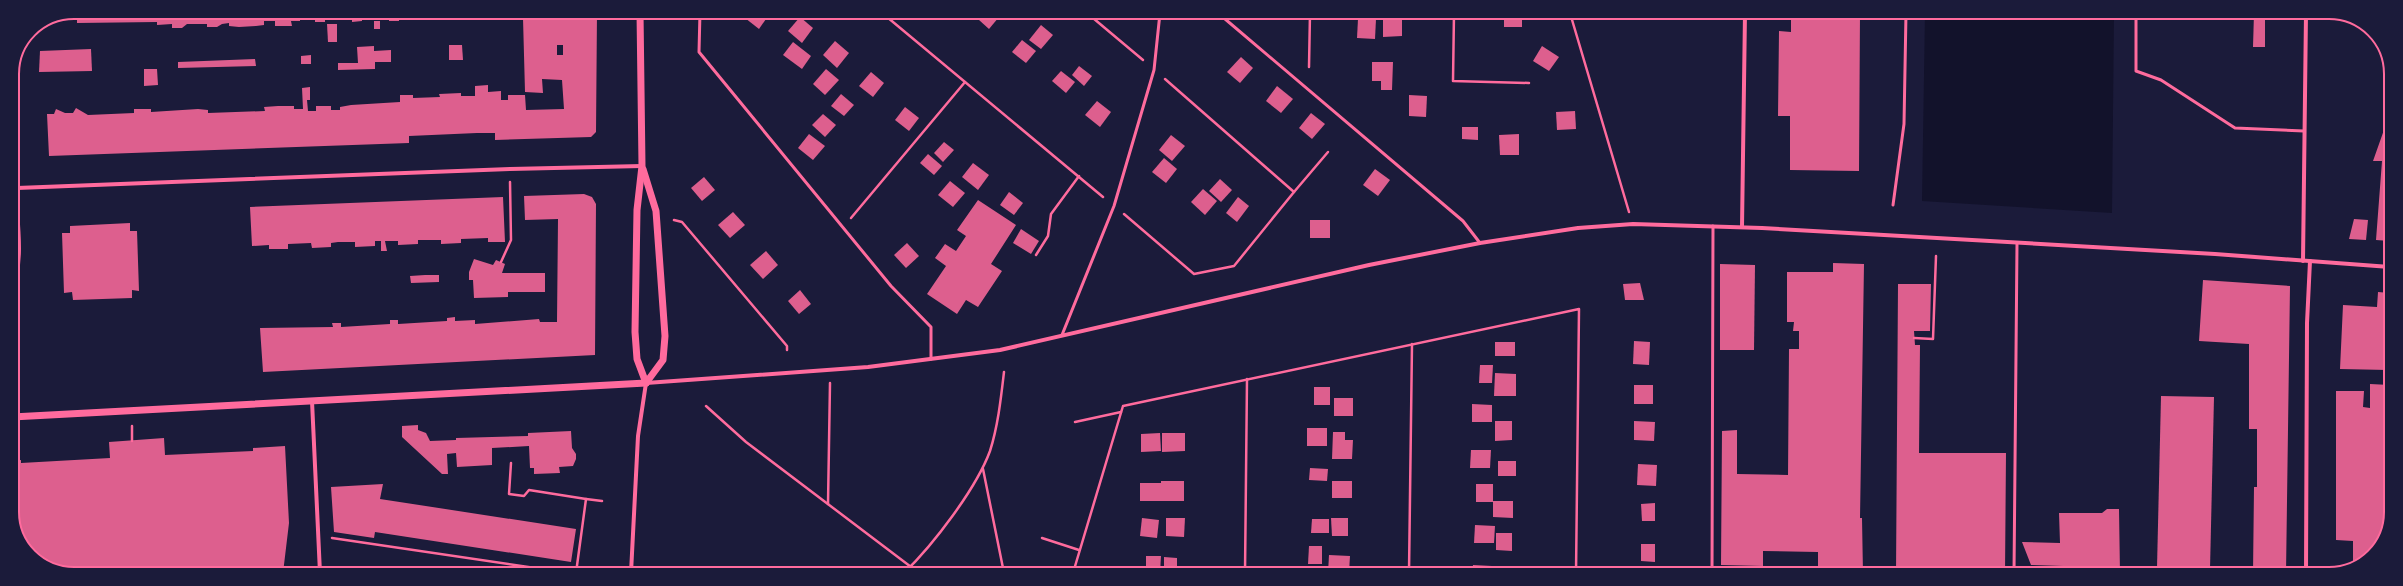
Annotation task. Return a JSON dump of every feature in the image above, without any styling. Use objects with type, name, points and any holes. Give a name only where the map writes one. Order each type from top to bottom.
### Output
[{"type":"street","points":[[640,19],[642,166],[636,210],[635,332],[636,359],[646,383]]},
{"type":"street","points":[[1742,227],[1745,19]]},
{"type":"street","points":[[2304,261],[2306,19]]},
{"type":"street","points":[[19,188],[510,169],[642,166]]},
{"type":"street","points":[[631,567],[638,436],[646,383],[663,360],[664,336],[656,211],[642,166]]},
{"type":"street","points":[[19,417],[646,383],[830,370],[931,360],[1000,350],[1369,265],[1480,243],[1578,228],[1633,224],[1742,227],[2310,261],[2384,267]]},
{"type":"street","points":[[2306,567],[2307,323],[2310,261]]},
{"type":"street","points":[[312,401],[320,567]]},
{"type":"lane","points":[[700,19],[699,52],[891,286],[931,327],[931,360]]},
{"type":"lane","points":[[1062,335],[1114,206],[1154,70],[1159,19]]},
{"type":"lane","points":[[1225,19],[1463,221],[1480,243]]},
{"type":"lane","points":[[1893,205],[1904,124],[1906,19]]},
{"type":"lane","points":[[2136,19],[2136,72],[2161,80],[2235,128],[2304,131]]},
{"type":"lane","points":[[1712,567],[1713,226]]},
{"type":"lane","points":[[2014,567],[2017,244]]},
{"type":"path","points":[[1309,67],[1310,19]]},
{"type":"path","points":[[1454,19],[1453,81],[1529,83]]},
{"type":"path","points":[[1572,19],[1633,224]]},
{"type":"path","points":[[843,227],[965,82]]},
{"type":"path","points":[[1294,192],[1328,152]]},
{"type":"path","points":[[500,262],[511,240],[510,169]]},
{"type":"path","points":[[1036,255],[1048,236],[1051,214],[1079,176]]},
{"type":"path","points":[[674,220],[682,222],[787,346],[787,350]]},
{"type":"path","points":[[1914,338],[1933,339],[1936,256]]},
{"type":"path","points":[[1075,567],[1123,406],[1579,309],[1576,567]]},
{"type":"path","points":[[1409,567],[1412,344]]},
{"type":"path","points":[[828,504],[830,370]]},
{"type":"path","points":[[706,406],[746,442],[911,567],[940,531],[982,469],[995,434],[1004,372]]},
{"type":"path","points":[[1245,567],[1247,379]]},
{"type":"path","points":[[1075,422],[1121,412]]},
{"type":"path","points":[[511,463],[509,494],[524,496],[529,490],[602,501]]},
{"type":"path","points":[[982,469],[1003,567]]},
{"type":"path","points":[[577,567],[586,499]]},
{"type":"path","points":[[318,536],[528,567]]},
{"type":"path","points":[[1042,538],[1079,550]]},
{"type":"shaded area","points":[[1925,19],[2114,19],[2112,213],[1922,201]]},
{"type":"building","points":[[77,19],[300,19],[300,21],[291,21],[292,26],[275,26],[275,21],[264,21],[264,25],[239,27],[229,26],[229,23],[222,24],[217,27],[207,27],[207,24],[187,24],[182,28],[172,28],[172,24],[157,25],[157,22],[77,23]]},
{"type":"building","points":[[315,19],[325,19],[325,22],[315,22]]},
{"type":"building","points":[[352,19],[362,19],[362,21],[352,22]]},
{"type":"building","points":[[389,19],[399,19],[399,21],[389,21]]},
{"type":"building","points":[[523,19],[597,19],[596,132],[591,137],[495,140],[495,133],[477,133],[409,136],[409,143],[49,156],[47,114],[54,114],[56,109],[65,113],[73,113],[76,108],[88,115],[134,113],[134,109],[151,109],[151,112],[198,109],[208,110],[208,113],[265,111],[264,107],[278,106],[294,106],[294,109],[303,109],[302,88],[310,87],[310,100],[307,100],[308,111],[316,111],[316,106],[331,106],[331,110],[340,110],[340,107],[351,105],[400,102],[400,95],[413,95],[413,98],[440,97],[439,94],[461,93],[461,96],[475,96],[475,86],[488,85],[488,92],[501,91],[501,100],[508,100],[508,95],[525,95],[526,110],[564,109],[562,80],[542,79],[543,93],[525,92]],"holes":[[[557,45],[563,45],[563,55],[557,55]]]},
{"type":"building","points":[[746,19],[766,19],[759,29]]},
{"type":"building","points":[[798,19],[802,19],[813,28],[802,43],[788,31]]},
{"type":"building","points":[[980,19],[997,19],[989,29],[979,20]]},
{"type":"building","points":[[1358,19],[1376,19],[1375,39],[1357,38]]},
{"type":"building","points":[[1383,19],[1402,19],[1402,36],[1383,37]]},
{"type":"building","points":[[1504,19],[1522,19],[1522,27],[1504,27]]},
{"type":"building","points":[[1791,19],[1860,19],[1859,171],[1790,170],[1790,116],[1778,116],[1779,31],[1791,32]]},
{"type":"building","points":[[2254,19],[2265,19],[2265,47],[2253,47]]},
{"type":"building","points":[[374,21],[380,21],[380,29],[374,29]]},
{"type":"building","points":[[327,24],[337,24],[337,42],[328,42]]},
{"type":"building","points":[[1041,25],[1053,35],[1041,49],[1029,40]]},
{"type":"building","points":[[1022,40],[1036,51],[1026,63],[1012,52]]},
{"type":"building","points":[[835,41],[849,53],[837,68],[823,55]]},
{"type":"building","points":[[793,42],[811,56],[802,69],[783,55]]},
{"type":"building","points":[[449,45],[462,45],[463,60],[449,60]]},
{"type":"building","points":[[374,46],[374,51],[391,50],[391,62],[375,62],[375,69],[338,70],[338,63],[358,63],[357,47]]},
{"type":"building","points":[[1542,46],[1559,57],[1549,71],[1533,61]]},
{"type":"building","points":[[91,49],[92,71],[39,72],[40,51]]},
{"type":"building","points":[[311,55],[311,64],[301,64],[301,56]]},
{"type":"building","points":[[1241,57],[1253,68],[1240,83],[1227,72]]},
{"type":"building","points":[[255,59],[256,66],[178,68],[178,62]]},
{"type":"building","points":[[1372,62],[1393,62],[1392,90],[1381,90],[1381,81],[1372,81]]},
{"type":"building","points":[[1079,66],[1092,76],[1084,86],[1072,75]]},
{"type":"building","points":[[144,69],[157,69],[158,85],[144,86]]},
{"type":"building","points":[[826,69],[839,80],[825,95],[813,84]]},
{"type":"building","points":[[1061,71],[1075,82],[1066,93],[1052,81]]},
{"type":"building","points":[[871,72],[884,83],[873,97],[859,86]]},
{"type":"building","points":[[1277,86],[1293,99],[1281,113],[1266,101]]},
{"type":"building","points":[[841,94],[854,105],[844,116],[831,106]]},
{"type":"building","points":[[1409,95],[1427,96],[1426,117],[1409,116]]},
{"type":"building","points":[[1097,101],[1111,112],[1100,127],[1085,115]]},
{"type":"building","points":[[905,107],[919,118],[909,131],[895,120]]},
{"type":"building","points":[[1575,111],[1576,129],[1557,130],[1556,112]]},
{"type":"building","points":[[1311,113],[1325,124],[1312,139],[1299,128]]},
{"type":"building","points":[[823,114],[836,125],[825,137],[812,125]]},
{"type":"building","points":[[1462,127],[1478,127],[1478,140],[1462,139]]},
{"type":"building","points":[[2384,130],[2384,241],[2376,240],[2382,161],[2373,161]]},
{"type":"building","points":[[809,134],[825,146],[813,160],[798,148]]},
{"type":"building","points":[[1519,134],[1519,155],[1500,155],[1499,135]]},
{"type":"building","points":[[1171,135],[1185,146],[1172,161],[1159,150]]},
{"type":"building","points":[[944,142],[954,150],[943,162],[934,153]]},
{"type":"building","points":[[928,154],[942,166],[934,175],[920,163]]},
{"type":"building","points":[[1164,158],[1177,169],[1166,183],[1152,172]]},
{"type":"building","points":[[973,163],[989,175],[978,190],[962,177]]},
{"type":"building","points":[[1375,169],[1390,180],[1378,196],[1363,185]]},
{"type":"building","points":[[704,177],[715,190],[702,201],[691,188]]},
{"type":"building","points":[[1220,179],[1232,190],[1221,202],[1209,191]]},
{"type":"building","points":[[950,181],[965,193],[953,207],[938,195]]},
{"type":"building","points":[[1203,189],[1217,201],[1205,215],[1191,202]]},
{"type":"building","points":[[1009,192],[1023,203],[1014,215],[1000,205]]},
{"type":"building","points":[[584,194],[592,197],[596,204],[595,355],[263,372],[260,328],[333,327],[332,323],[341,323],[341,327],[390,324],[390,320],[398,320],[398,324],[447,321],[447,318],[455,317],[455,321],[475,320],[475,324],[539,319],[540,322],[557,322],[558,219],[525,220],[524,196]]},
{"type":"building","points":[[503,197],[505,242],[488,242],[488,238],[461,239],[461,243],[441,244],[441,240],[418,240],[418,244],[398,245],[398,241],[385,241],[387,251],[381,251],[381,241],[375,241],[375,246],[355,247],[355,242],[338,242],[331,243],[331,247],[312,248],[311,243],[288,244],[288,249],[269,249],[269,245],[252,246],[250,207]]},
{"type":"building","points":[[1238,197],[1249,206],[1237,222],[1226,213]]},
{"type":"building","points":[[978,200],[1016,225],[991,264],[1002,271],[978,307],[966,300],[957,314],[927,294],[946,266],[935,258],[945,244],[956,251],[966,236],[957,230]]},
{"type":"building","points":[[733,212],[745,225],[730,238],[718,225]]},
{"type":"building","points":[[2354,219],[2368,220],[2366,240],[2349,239]]},
{"type":"building","points":[[1310,220],[1330,220],[1330,238],[1310,238]]},
{"type":"building","points":[[130,223],[130,231],[137,231],[139,291],[132,290],[132,298],[73,300],[72,292],[64,293],[62,233],[70,233],[70,226]]},
{"type":"building","points":[[1021,229],[1039,241],[1031,254],[1013,243]]},
{"type":"building","points":[[907,243],[919,256],[906,268],[894,255]]},
{"type":"building","points":[[766,251],[778,265],[763,279],[750,265]]},
{"type":"building","points":[[474,259],[493,265],[496,260],[505,264],[502,273],[545,273],[545,292],[508,292],[508,297],[474,298],[473,280],[469,280],[469,272]]},
{"type":"building","points":[[1833,263],[1864,264],[1860,518],[1862,518],[1863,567],[1818,567],[1818,552],[1763,551],[1763,566],[1721,565],[1722,431],[1737,430],[1737,474],[1788,475],[1789,349],[1799,349],[1799,331],[1793,331],[1794,322],[1787,322],[1787,272],[1833,272]]},
{"type":"building","points":[[1720,264],[1755,265],[1754,350],[1720,350]]},
{"type":"building","points":[[439,275],[439,282],[411,283],[410,276]]},
{"type":"building","points":[[2203,280],[2290,286],[2286,567],[2253,567],[2254,487],[2257,487],[2257,429],[2249,429],[2249,344],[2199,341]]},
{"type":"building","points":[[1640,283],[1644,300],[1625,300],[1623,284]]},
{"type":"building","points":[[1898,284],[1931,284],[1930,331],[1914,331],[1915,345],[1920,345],[1919,453],[2006,453],[2005,567],[1896,567]]},
{"type":"building","points":[[800,290],[811,304],[799,314],[788,301]]},
{"type":"building","points":[[2378,292],[2384,292],[2384,370],[2340,369],[2343,305],[2377,307]]},
{"type":"building","points":[[1634,341],[1650,342],[1649,365],[1633,364]]},
{"type":"building","points":[[1495,342],[1515,342],[1515,356],[1495,356]]},
{"type":"building","points":[[1480,365],[1493,365],[1492,383],[1479,383]]},
{"type":"building","points":[[1495,373],[1516,374],[1516,396],[1494,396]]},
{"type":"building","points":[[2370,384],[2384,385],[2383,523],[2377,540],[2373,546],[2353,562],[2353,541],[2336,540],[2336,391],[2364,391],[2363,407],[2370,408]]},
{"type":"building","points":[[1634,385],[1653,385],[1653,404],[1634,404]]},
{"type":"building","points":[[1314,387],[1330,387],[1330,405],[1314,405]]},
{"type":"building","points":[[2161,396],[2214,397],[2210,567],[2157,567]]},
{"type":"building","points":[[1334,398],[1353,398],[1353,416],[1334,416]]},
{"type":"building","points":[[1472,404],[1492,405],[1492,422],[1472,422]]},
{"type":"building","points":[[1495,421],[1512,421],[1512,440],[1495,441]]},
{"type":"building","points":[[1634,421],[1655,422],[1654,441],[1634,440]]},
{"type":"building","points":[[418,425],[418,430],[426,433],[430,441],[456,440],[456,438],[528,436],[528,433],[571,431],[572,448],[576,454],[576,459],[573,466],[559,467],[560,473],[534,474],[534,468],[530,468],[529,446],[492,448],[492,465],[457,467],[456,453],[447,454],[448,474],[442,474],[402,437],[402,426]]},
{"type":"building","points":[[1307,428],[1327,428],[1327,446],[1307,446]]},
{"type":"building","points":[[1333,432],[1345,432],[1345,440],[1353,440],[1352,459],[1332,459]]},
{"type":"building","points":[[1160,433],[1161,451],[1141,452],[1141,434]]},
{"type":"building","points":[[1162,433],[1185,433],[1185,451],[1162,452]]},
{"type":"building","points":[[164,438],[165,455],[253,451],[253,448],[285,446],[289,523],[284,567],[74,567],[56,564],[40,556],[28,543],[20,523],[19,460],[21,460],[21,463],[110,458],[109,442]]},
{"type":"building","points":[[1471,450],[1491,450],[1490,468],[1470,468]]},
{"type":"building","points":[[1498,461],[1516,461],[1516,476],[1498,476]]},
{"type":"building","points":[[1638,464],[1657,465],[1656,486],[1637,485]]},
{"type":"building","points":[[1310,468],[1328,469],[1327,481],[1309,480]]},
{"type":"building","points":[[1161,481],[1184,481],[1184,501],[1140,501],[1140,483],[1161,483]]},
{"type":"building","points":[[1332,481],[1352,481],[1352,498],[1332,498]]},
{"type":"building","points":[[383,484],[380,499],[576,529],[571,562],[375,532],[374,538],[334,532],[331,487]]},
{"type":"building","points":[[1476,484],[1493,484],[1493,502],[1476,502]]},
{"type":"building","points":[[1493,501],[1513,501],[1513,518],[1493,517]]},
{"type":"building","points":[[1655,503],[1655,521],[1642,521],[1641,504]]},
{"type":"building","points":[[2107,509],[2119,509],[2120,567],[2031,565],[2022,542],[2060,543],[2059,513],[2102,513]]},
{"type":"building","points":[[1142,518],[1159,520],[1157,538],[1140,536]]},
{"type":"building","points":[[1166,518],[1185,518],[1184,537],[1166,536]]},
{"type":"building","points":[[1331,518],[1348,518],[1348,536],[1332,536]]},
{"type":"building","points":[[1312,519],[1329,519],[1329,533],[1311,533]]},
{"type":"building","points":[[1475,525],[1495,526],[1494,543],[1474,543]]},
{"type":"building","points":[[1496,533],[1512,533],[1512,551],[1496,550]]},
{"type":"building","points":[[1641,544],[1655,544],[1655,562],[1641,561]]},
{"type":"building","points":[[1309,546],[1322,546],[1322,564],[1308,564]]},
{"type":"building","points":[[1329,555],[1350,556],[1349,567],[1328,567]]},
{"type":"building","points":[[1146,556],[1161,556],[1160,567],[1146,567]]},
{"type":"building","points":[[1164,557],[1177,558],[1177,567],[1164,567]]},
{"type":"building","points":[[1473,565],[1492,566],[1492,567],[1473,567]]}]
